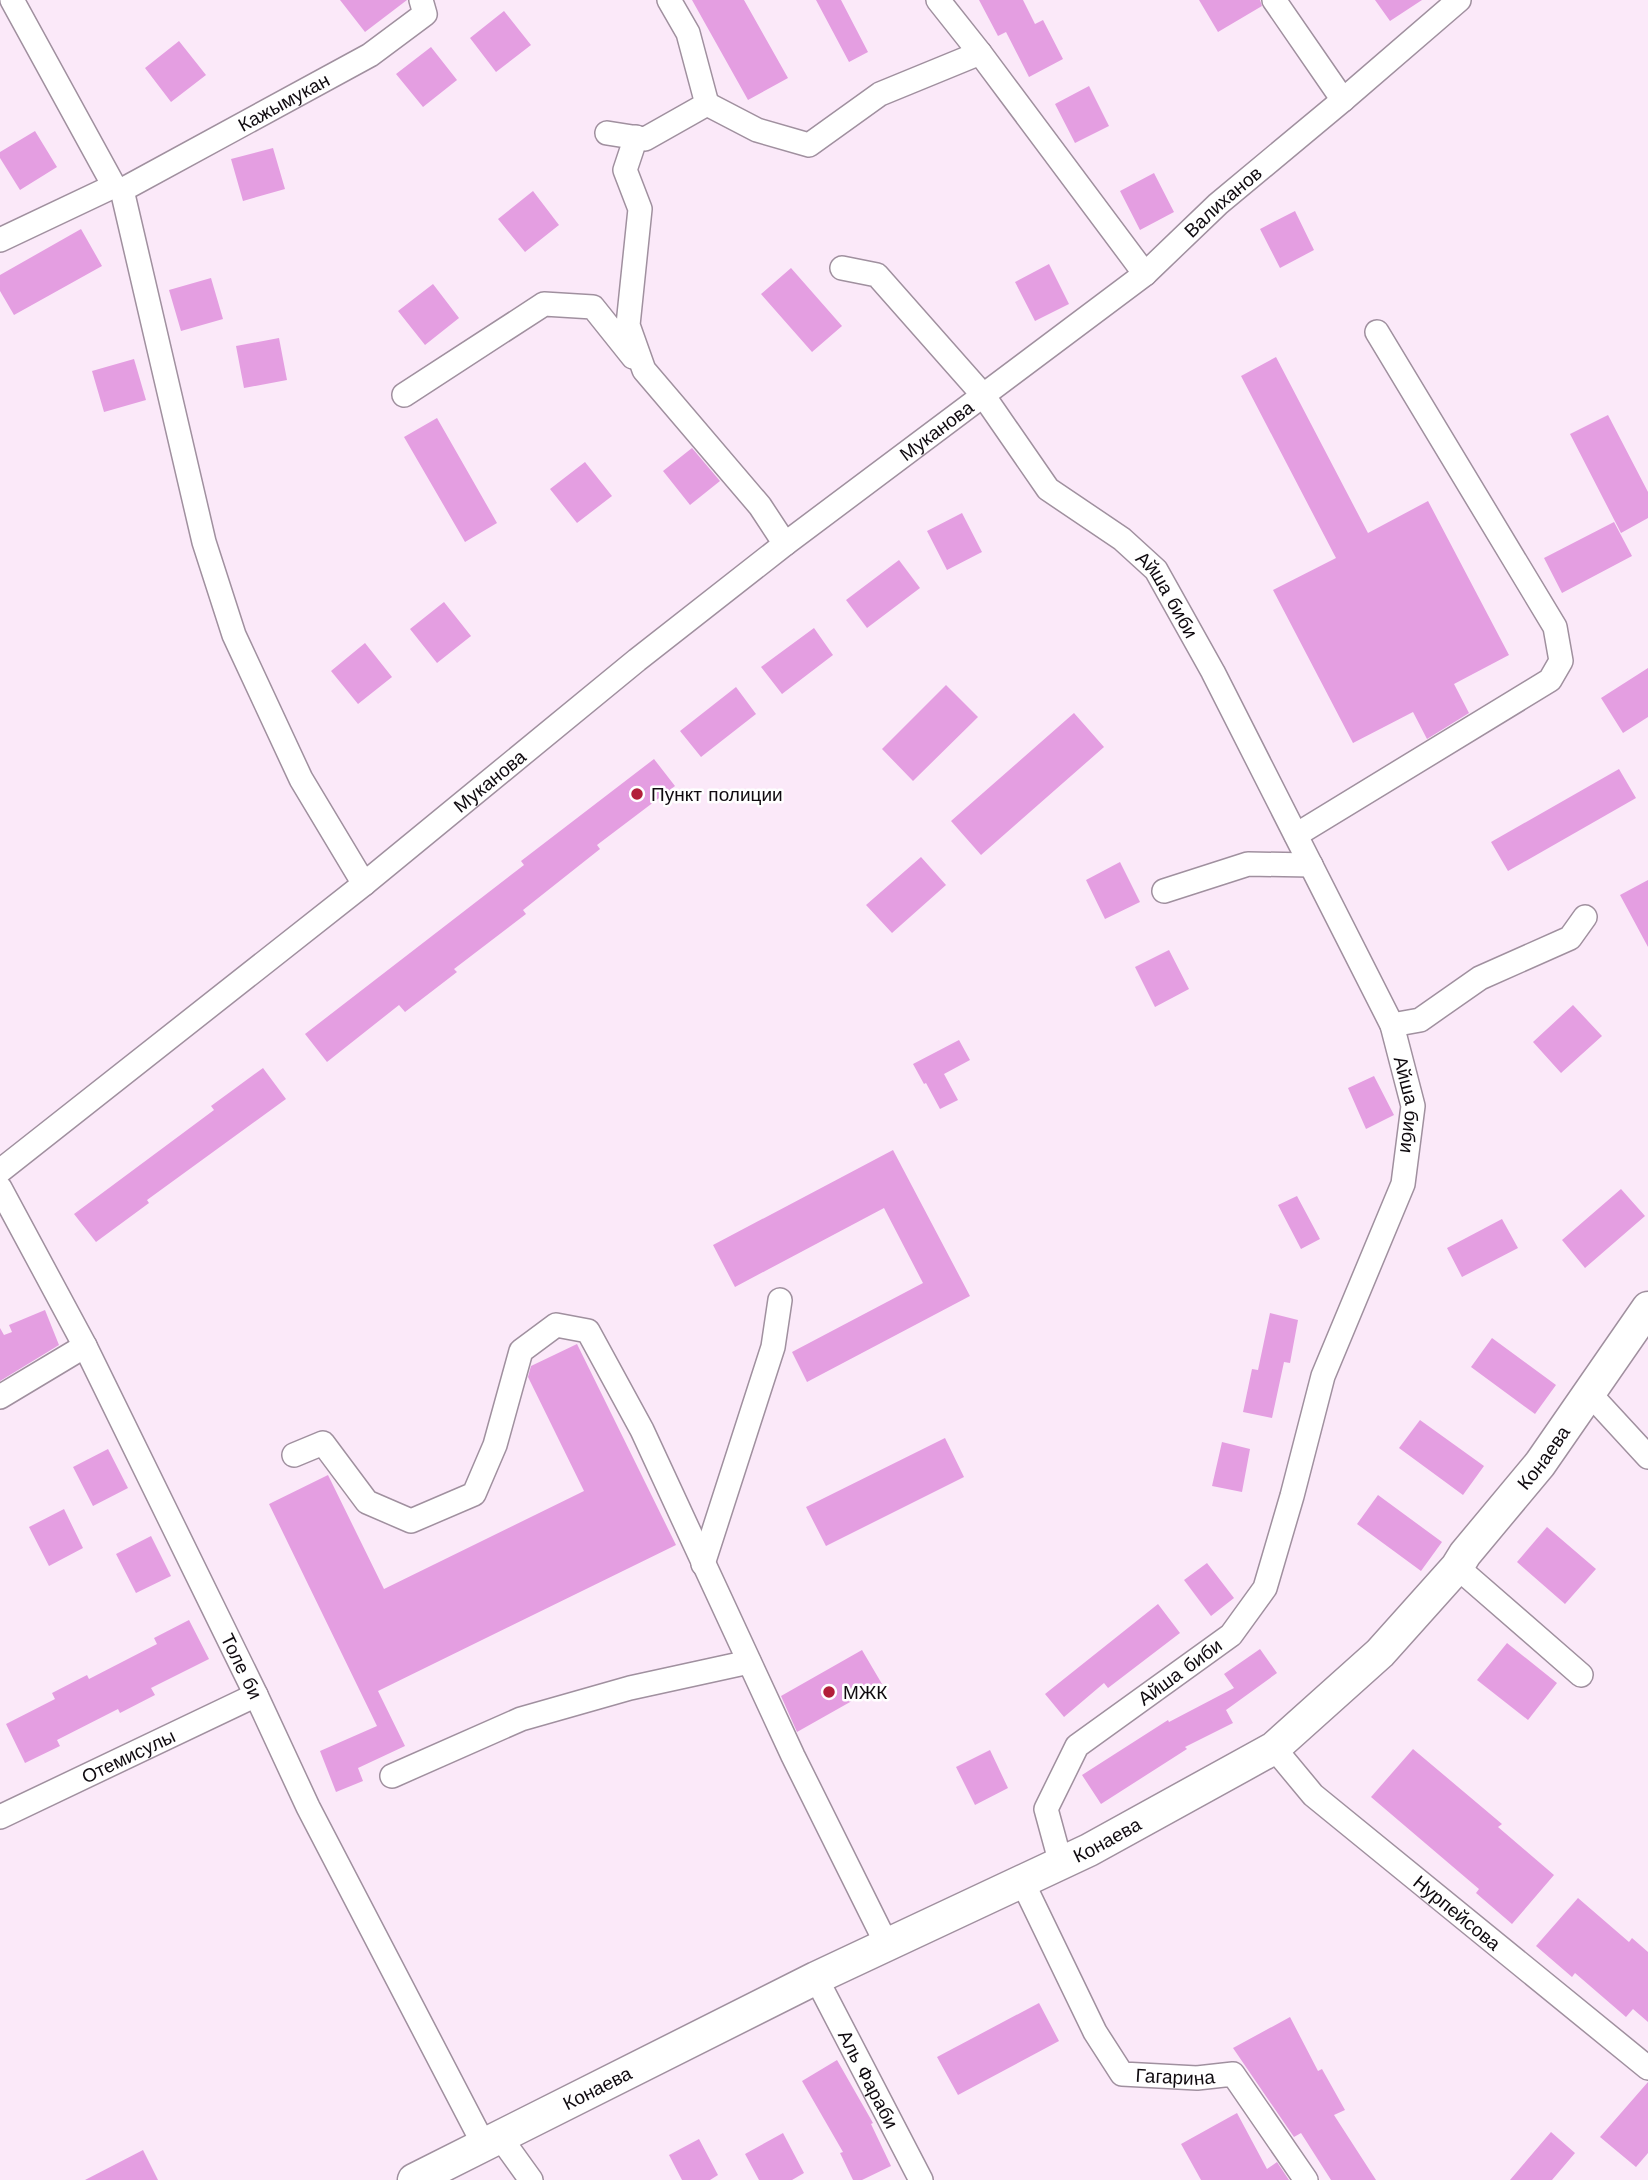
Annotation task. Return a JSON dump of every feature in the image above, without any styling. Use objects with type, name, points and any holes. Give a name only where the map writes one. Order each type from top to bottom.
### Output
[{"type":"main road","name":"Конаева","points":[[414,2180],[816,1978],[1061,1864],[1275,1748],[1380,1653],[1457,1567],[1540,1464],[1643,1325]]},
{"type":"street","points":[[12,0],[118,188],[204,542],[234,635],[301,779],[364,884]]},
{"type":"street","name":"Кажымукан","points":[[118,188],[370,55],[425,14],[421,0]]},
{"type":"street","points":[[669,0],[688,33],[707,104],[757,130],[809,145],[880,94],[981,53]]},
{"type":"street","points":[[938,0],[981,53],[1145,274]]},
{"type":"street","points":[[1274,0],[1343,100]]},
{"type":"street","name":"Валиханов","points":[[983,395],[1145,274],[1217,204],[1459,0]]},
{"type":"street","points":[[607,133],[645,139],[707,104]]},
{"type":"street","points":[[636,137],[625,170],[640,209],[628,325],[644,370]]},
{"type":"street","points":[[0,240],[118,188]]},
{"type":"street","name":"Айша биби","points":[[842,268],[877,275],[983,395],[1048,489],[1122,540],[1156,570],[1213,672],[1392,1026],[1413,1106],[1403,1184],[1323,1376],[1265,1588],[1231,1635],[1077,1746],[1046,1809],[1061,1864]]},
{"type":"street","points":[[404,395],[544,304],[593,307],[760,506],[785,544]]},
{"type":"street","points":[[1296,835],[1550,680],[1561,661],[1555,627],[1377,332]]},
{"type":"street","name":"Муканова","points":[[0,1171],[364,884],[785,544],[983,395]]},
{"type":"street","points":[[1164,891],[1248,864],[1311,865]]},
{"type":"street","points":[[1392,1026],[1420,1020],[1480,978],[1570,938],[1585,917]]},
{"type":"street","name":"Толе би","points":[[0,1188],[85,1346],[257,1695],[308,1807],[492,2141],[531,2180]]},
{"type":"street","points":[[703,1564],[773,1347],[780,1300]]},
{"type":"street","points":[[294,1455],[323,1443],[367,1502],[411,1521],[474,1494],[495,1445],[521,1351],[556,1325],[588,1331],[642,1430],[749,1662],[887,1945]]},
{"type":"street","points":[[0,1397],[85,1346]]},
{"type":"street","points":[[1590,1394],[1648,1457]]},
{"type":"street","points":[[1457,1567],[1581,1675]]},
{"type":"street","points":[[392,1776],[521,1719],[630,1688],[749,1662]]},
{"type":"street","name":"Отемисулы","points":[[0,1817],[257,1695]]},
{"type":"street","name":"Нурпейсова","points":[[1275,1748],[1313,1795],[1648,2068]]},
{"type":"street","name":"Гагарина","points":[[1022,1881],[1095,2032],[1122,2074],[1197,2078],[1233,2074],[1307,2180]]},
{"type":"street","name":"Аль Фараби","points":[[816,1978],[921,2180]]},
{"type":"building","points":[[340,0],[407,0],[365,32]]},
{"type":"building","points":[[692,0],[744,0],[788,78],[748,100]]},
{"type":"building","points":[[816,0],[841,0],[868,52],[849,62]]},
{"type":"building","points":[[979,0],[1023,0],[1035,24],[1043,20],[1063,59],[1029,77],[1006,32],[998,36]]},
{"type":"building","points":[[1199,0],[1260,0],[1262,6],[1218,32]]},
{"type":"building","points":[[1375,0],[1422,0],[1390,21]]},
{"type":"building","points":[[504,11],[531,45],[496,72],[470,38]]},
{"type":"building","points":[[179,41],[206,75],[171,102],[145,68]]},
{"type":"building","points":[[431,47],[457,80],[423,107],[396,74]]},
{"type":"building","points":[[1089,86],[1109,126],[1075,143],[1055,104]]},
{"type":"building","points":[[35,131],[57,167],[20,190],[0,158],[0,152]]},
{"type":"building","points":[[273,148],[285,189],[243,201],[231,159]]},
{"type":"building","points":[[1154,173],[1174,212],[1140,230],[1120,191]]},
{"type":"building","points":[[533,191],[559,225],[525,252],[498,219]]},
{"type":"building","points":[[1295,211],[1314,250],[1280,268],[1260,229]]},
{"type":"building","points":[[81,229],[102,266],[14,315],[0,291],[0,275]]},
{"type":"building","points":[[1049,264],[1069,304],[1035,321],[1015,282]]},
{"type":"building","points":[[791,268],[842,326],[812,352],[761,294]]},
{"type":"building","points":[[211,278],[223,319],[181,331],[169,290]]},
{"type":"building","points":[[433,284],[459,318],[425,345],[398,311]]},
{"type":"building","points":[[279,338],[287,380],[244,388],[236,346]]},
{"type":"building","points":[[1276,357],[1368,533],[1428,501],[1509,655],[1454,684],[1469,713],[1427,739],[1413,712],[1353,743],[1273,590],[1336,558],[1241,376]]},
{"type":"building","points":[[134,359],[146,400],[104,412],[92,371]]},
{"type":"building","points":[[1608,415],[1648,492],[1648,518],[1621,533],[1570,434]]},
{"type":"building","points":[[437,418],[497,523],[465,542],[404,437]]},
{"type":"building","points":[[692,448],[720,481],[690,505],[663,471]]},
{"type":"building","points":[[585,462],[612,496],[577,523],[550,489]]},
{"type":"building","points":[[962,513],[982,552],[947,570],[927,531]]},
{"type":"building","points":[[1614,522],[1632,556],[1562,593],[1544,558]]},
{"type":"building","points":[[899,560],[920,588],[867,628],[846,600]]},
{"type":"building","points":[[444,602],[471,636],[437,663],[410,629]]},
{"type":"building","points":[[814,628],[833,655],[782,694],[761,667]]},
{"type":"building","points":[[365,643],[392,677],[358,704],[331,671]]},
{"type":"building","points":[[1648,668],[1648,717],[1623,733],[1601,698]]},
{"type":"building","points":[[946,685],[978,717],[913,781],[882,749]]},
{"type":"building","points":[[736,687],[756,714],[701,757],[680,731]]},
{"type":"building","points":[[1074,713],[1104,747],[981,855],[951,821]]},
{"type":"building","points":[[654,759],[675,786],[597,845],[600,849],[523,910],[526,914],[454,969],[457,972],[405,1012],[399,1005],[327,1062],[305,1034],[524,865],[521,861]]},
{"type":"building","points":[[1619,769],[1636,798],[1508,871],[1491,842]]},
{"type":"building","points":[[921,857],[946,885],[892,933],[866,905]]},
{"type":"building","points":[[1120,862],[1140,902],[1105,919],[1086,880]]},
{"type":"building","points":[[1648,880],[1648,947],[1620,895]]},
{"type":"building","points":[[1169,950],[1189,989],[1155,1007],[1135,967]]},
{"type":"building","points":[[1573,1005],[1602,1036],[1561,1073],[1533,1042]]},
{"type":"building","points":[[959,1040],[970,1060],[944,1074],[958,1100],[940,1109],[913,1064]]},
{"type":"building","points":[[263,1068],[286,1099],[147,1200],[149,1203],[96,1242],[74,1214],[214,1110],[211,1106]]},
{"type":"building","points":[[1374,1076],[1394,1115],[1366,1129],[1348,1088]]},
{"type":"building","points":[[893,1150],[970,1296],[807,1382],[792,1352],[923,1283],[884,1208],[735,1287],[713,1245]]},
{"type":"building","points":[[1621,1189],[1645,1216],[1585,1268],[1562,1240]]},
{"type":"building","points":[[1297,1196],[1320,1239],[1301,1249],[1278,1205]]},
{"type":"building","points":[[1502,1219],[1518,1248],[1462,1277],[1447,1248]]},
{"type":"building","points":[[45,1310],[59,1345],[0,1381],[0,1328],[4,1335],[12,1332],[9,1325]]},
{"type":"building","points":[[1270,1313],[1298,1320],[1290,1363],[1284,1362],[1272,1418],[1243,1412],[1252,1369],[1258,1370]]},
{"type":"building","points":[[1492,1338],[1556,1385],[1535,1414],[1471,1367]]},
{"type":"building","points":[[577,1344],[676,1545],[378,1691],[405,1746],[358,1768],[363,1781],[336,1792],[320,1751],[377,1726],[269,1504],[328,1475],[384,1589],[584,1491],[528,1377],[531,1366]]},
{"type":"building","points":[[1420,1420],[1484,1466],[1463,1495],[1399,1448]]},
{"type":"building","points":[[945,1438],[964,1477],[826,1546],[806,1507]]},
{"type":"building","points":[[1222,1442],[1250,1449],[1242,1492],[1212,1486]]},
{"type":"building","points":[[108,1449],[128,1488],[93,1506],[73,1467]]},
{"type":"building","points":[[1378,1495],[1442,1542],[1421,1571],[1357,1524]]},
{"type":"building","points":[[64,1509],[83,1548],[49,1566],[29,1527]]},
{"type":"building","points":[[1547,1527],[1596,1569],[1565,1604],[1517,1562]]},
{"type":"building","points":[[151,1536],[171,1576],[136,1593],[116,1554]]},
{"type":"building","points":[[1207,1563],[1234,1598],[1211,1616],[1184,1580]]},
{"type":"building","points":[[1158,1604],[1180,1633],[1108,1688],[1104,1683],[1064,1717],[1045,1694]]},
{"type":"building","points":[[189,1620],[209,1659],[151,1688],[155,1695],[120,1713],[118,1709],[57,1740],[60,1746],[25,1763],[6,1724],[55,1699],[52,1693],[87,1675],[89,1679],[157,1644],[154,1638]]},
{"type":"building","points":[[1507,1643],[1557,1683],[1528,1720],[1477,1680]]},
{"type":"building","points":[[1260,1649],[1277,1673],[1226,1710],[1233,1723],[1185,1747],[1187,1749],[1101,1804],[1082,1775],[1168,1720],[1169,1722],[1234,1688],[1224,1674]]},
{"type":"building","name":"МЖК","points":[[862,1650],[882,1684],[797,1732],[781,1696]]},
{"type":"building","points":[[1413,1749],[1502,1824],[1498,1827],[1554,1875],[1512,1924],[1476,1893],[1479,1889],[1371,1797]]},
{"type":"building","points":[[990,1750],[1008,1788],[975,1805],[956,1767]]},
{"type":"building","points":[[1578,1898],[1629,1942],[1632,1938],[1648,1952],[1648,2022],[1633,2009],[1626,2017],[1575,1973],[1572,1977],[1536,1946]]},
{"type":"building","points":[[1039,2003],[1059,2041],[958,2095],[937,2057]]},
{"type":"building","points":[[1290,2017],[1318,2071],[1322,2069],[1345,2110],[1334,2115],[1376,2180],[1331,2180],[1301,2133],[1294,2137],[1233,2048]]},
{"type":"building","points":[[837,2060],[873,2123],[871,2124],[891,2166],[862,2180],[853,2180],[840,2153],[843,2152],[802,2081]]},
{"type":"building","points":[[1648,2082],[1648,2153],[1636,2167],[1600,2137]]},
{"type":"building","points":[[1237,2113],[1267,2169],[1277,2162],[1289,2180],[1201,2180],[1181,2144]]},
{"type":"building","points":[[1551,2132],[1575,2153],[1552,2180],[1510,2180]]},
{"type":"building","points":[[783,2133],[804,2173],[792,2180],[759,2180],[745,2154]]},
{"type":"building","points":[[699,2139],[718,2175],[710,2180],[682,2180],[669,2155]]},
{"type":"building","points":[[143,2150],[158,2180],[85,2180]]},
{"type":"place","name":"Пункт полиции","points":[[637,794]]},
{"type":"place","name":"МЖК","points":[[829,1692]]}]
